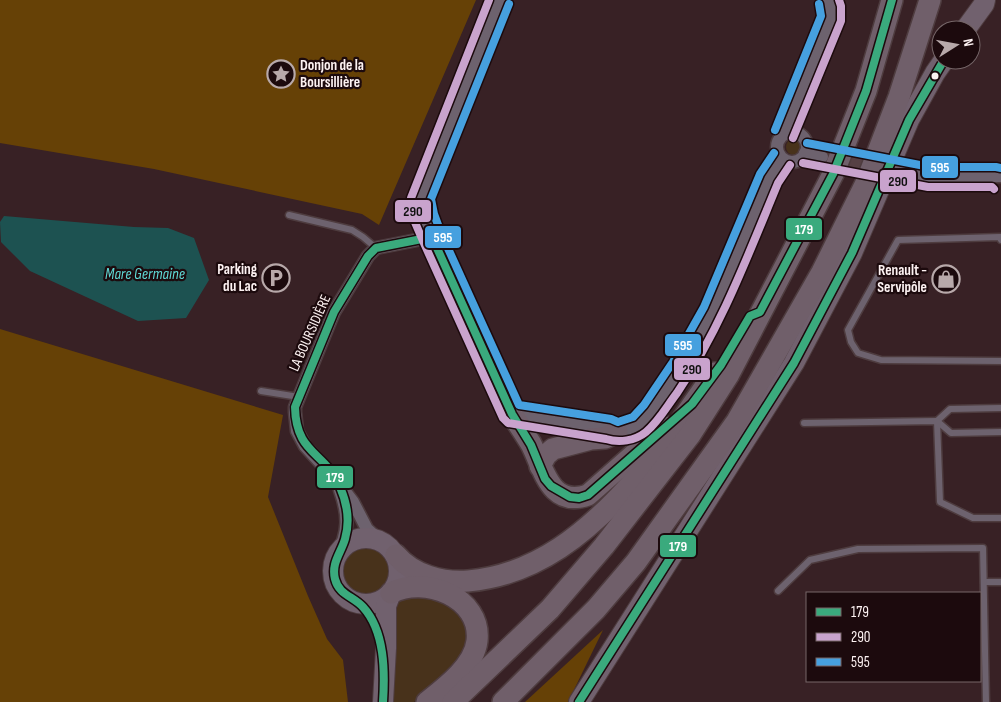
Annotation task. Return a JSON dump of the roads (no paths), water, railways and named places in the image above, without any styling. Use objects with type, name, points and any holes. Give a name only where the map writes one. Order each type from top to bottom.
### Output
[{"type":"highway","points":[[453,702],[550,609],[604,546],[690,435],[729,374],[833,174],[866,91],[892,0]]},
{"type":"highway","points":[[503,702],[596,609],[636,562],[737,421],[822,272],[866,183],[900,97],[930,0]]},
{"type":"highway","points":[[396,555],[407,566],[426,575],[450,581],[488,578],[522,569],[538,562],[573,540],[607,511],[665,444],[721,365],[750,316],[760,312]]},
{"type":"highway","points":[[512,414],[531,445],[545,479],[562,494],[579,498],[588,495],[692,404]]},
{"type":"highway","points":[[540,466],[546,455],[553,449],[590,439],[604,438],[617,432]]},
{"type":"highway","points":[[391,592],[411,586],[447,593],[465,604],[474,621],[477,641],[471,657],[459,673],[427,702]]},
{"type":"main road","points":[[973,20],[985,0]]},
{"type":"main road","points":[[579,702],[794,363],[852,253],[908,120],[937,70]]},
{"type":"main road","points":[[357,539],[378,539],[391,548],[396,555],[399,564],[397,583],[384,599],[367,604],[343,595],[338,589],[333,572],[334,563],[344,546],[357,539]]},
{"type":"main road","points":[[383,702],[386,606],[391,592]]},
{"type":"main road","points":[[358,602],[369,614],[384,667]]},
{"type":"street","points":[[500,0],[421,198],[424,217],[432,237],[512,414],[609,429],[617,432],[632,429],[649,415],[694,348],[723,290],[769,178],[782,158]]},
{"type":"street","points":[[784,134],[793,133],[802,137],[806,145],[806,153],[802,159],[788,162],[782,158],[777,147],[831,18],[831,8],[828,0]]},
{"type":"street","points":[[806,153],[822,157]]},
{"type":"street","points":[[903,172],[929,177],[999,178]]},
{"type":"street","points":[[376,248],[432,237]]},
{"type":"street","name":"LA BOURSIDIÈRE","points":[[376,248],[368,256],[334,312],[299,397],[295,412],[297,431],[305,446],[337,481],[353,502],[368,529],[378,539]]},
{"type":"street","name":"LA BOURSIDIÈRE","points":[[337,481],[347,517],[344,541],[337,556]]},
{"type":"lane","points":[[289,215],[352,230],[376,248]]},
{"type":"lane","points":[[1001,240],[1000,237],[898,240],[848,330],[851,342],[858,354],[881,360],[1001,361]]},
{"type":"lane","points":[[261,391],[299,397]]},
{"type":"lane","points":[[1001,408],[950,409],[937,421],[940,502],[973,518],[1001,518]]},
{"type":"lane","points":[[804,423],[937,421],[951,433],[1001,432]]},
{"type":"lane","points":[[778,591],[810,560],[858,549],[983,548],[986,702]]},
{"type":"lane","points":[[984,582],[1001,582]]},
{"type":"water","name":"Mare Germaine","points":[[4,216],[168,228],[194,238],[209,280],[186,318],[138,321],[30,271],[1,242],[0,222]]},
{"type":"tunnel","points":[[832,159],[879,168]]},
{"type":"place","name":"Donjon de la Boursillière","points":[[281,74]]},
{"type":"place","name":"Parking du Lac","points":[[276,278]]},
{"type":"place","name":"Renault - Servipôle","points":[[946,279]]}]
